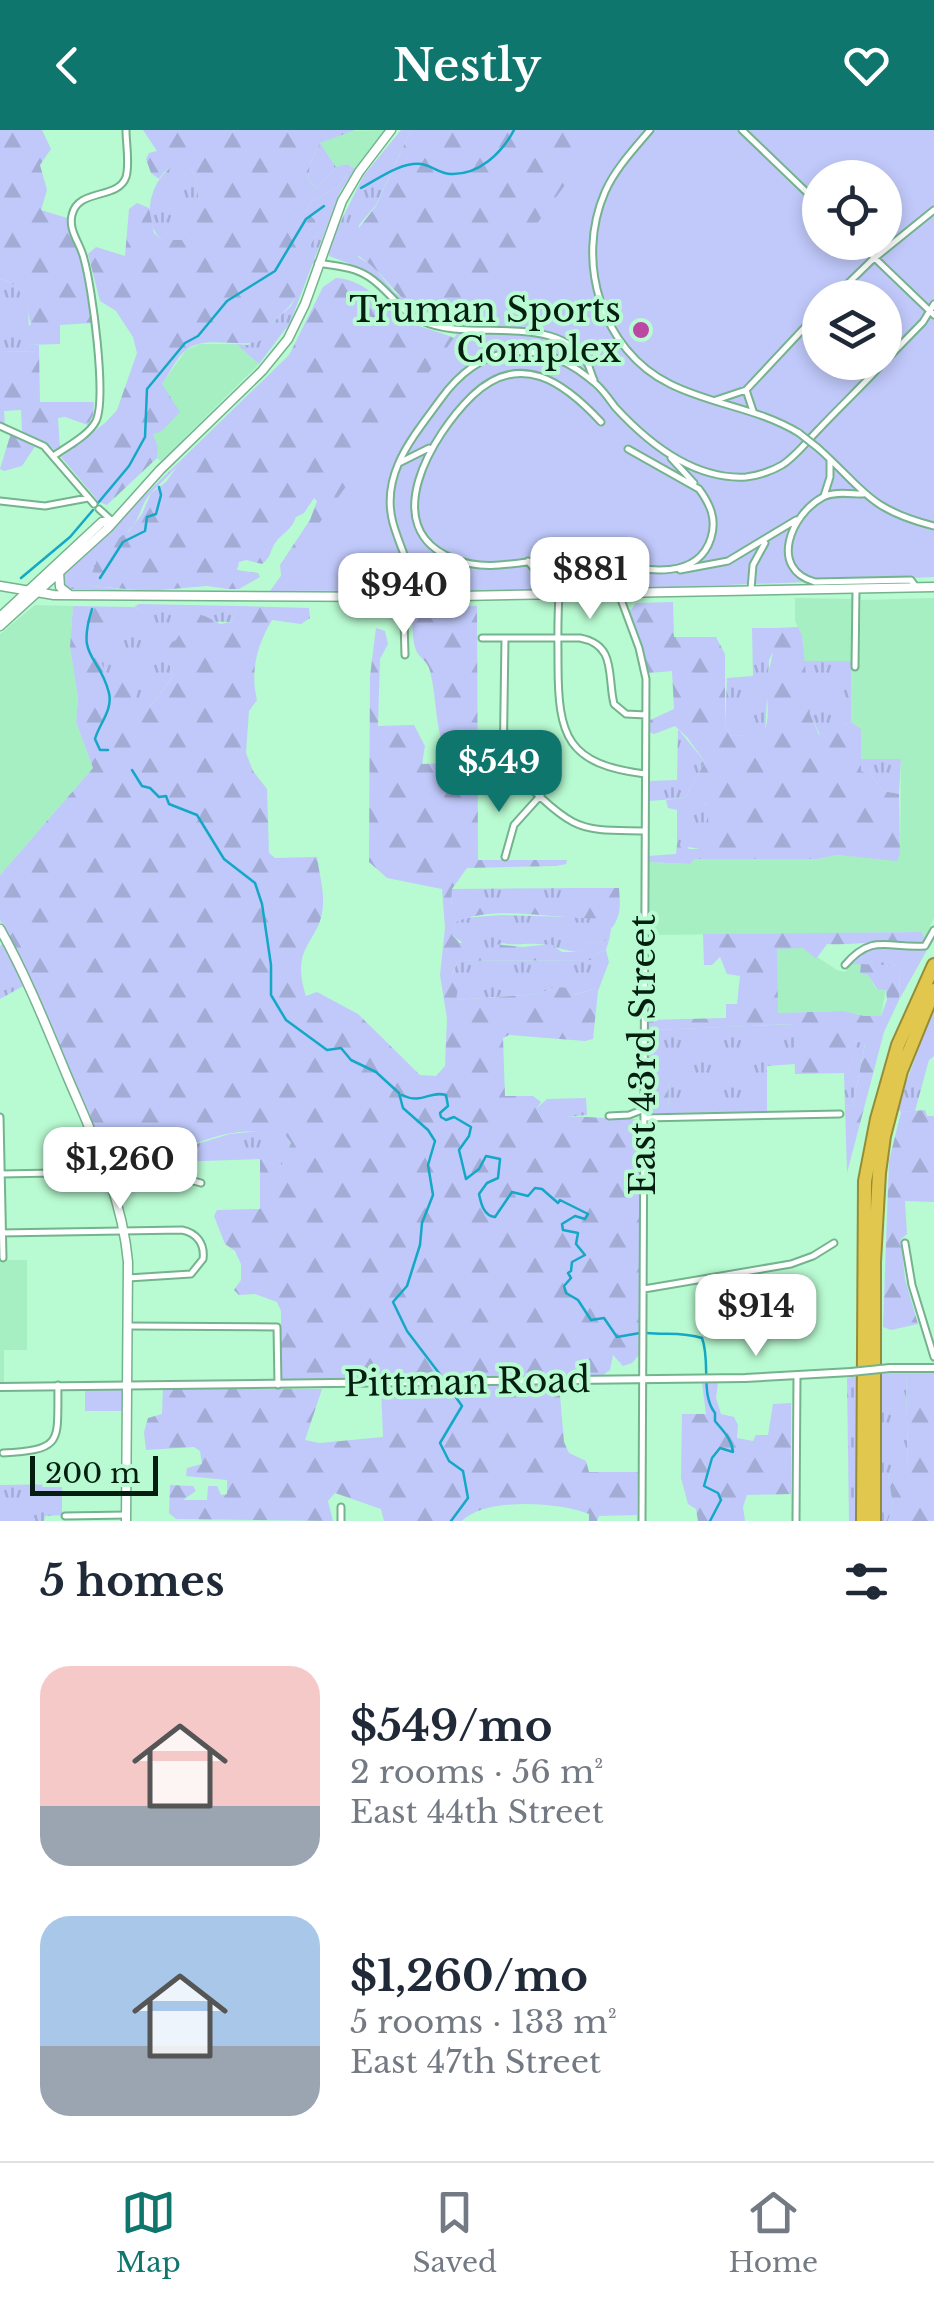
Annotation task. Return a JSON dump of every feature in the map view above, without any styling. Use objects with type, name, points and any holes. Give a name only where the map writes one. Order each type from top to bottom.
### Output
[{"type":"highway","points":[[863,1521],[865,1182],[877,1118],[898,1045],[934,965]]},
{"type":"highway","points":[[874,1521],[874,1262],[879,1173],[901,1071],[934,990]]},
{"type":"main road","points":[[3,614],[59,572],[112,522],[262,371],[288,339],[305,304],[336,213],[359,172],[391,130]]},
{"type":"main road","points":[[0,626],[102,522],[112,522]]},
{"type":"main road","points":[[59,572],[60,587],[70,594]]},
{"type":"main road","points":[[1,586],[70,594],[405,597],[934,586]]},
{"type":"main road","points":[[1,586],[8,598],[3,614]]},
{"type":"main road","points":[[0,929],[31,990],[107,1170],[125,1230],[126,1518]]},
{"type":"street","points":[[55,456],[90,429],[99,410],[94,296],[72,228],[72,213],[81,200],[121,184],[126,177],[126,130]]},
{"type":"street","points":[[650,130],[610,183],[601,202],[592,242],[594,279],[608,321],[633,357],[666,382],[713,401],[753,411],[799,433],[830,458],[863,494],[890,512],[934,526]]},
{"type":"street","points":[[742,130],[802,188]]},
{"type":"street","points":[[902,236],[934,210]]},
{"type":"street","points":[[852,280],[874,260]]},
{"type":"street","points":[[880,260],[933,310],[902,344]]},
{"type":"street","points":[[318,263],[360,272],[377,283],[406,313],[433,326],[550,337],[584,358],[595,383],[641,433],[666,452],[712,510],[712,534],[701,554],[690,564],[673,570]]},
{"type":"street","points":[[713,401],[746,390],[802,330]]},
{"type":"street","points":[[418,596],[390,506],[398,464],[415,434],[461,373],[489,356],[523,351],[540,354],[595,383]]},
{"type":"street","points":[[601,422],[557,383],[533,374],[513,374],[494,380],[475,393],[431,446],[414,495],[415,513],[423,534],[436,549],[453,559],[474,564],[550,558],[691,570],[728,561],[798,518],[824,496],[830,458]]},
{"type":"street","points":[[666,452],[708,472],[746,477],[765,473],[794,455],[867,380]]},
{"type":"street","points":[[746,390],[753,411]]},
{"type":"street","points":[[0,426],[44,446],[112,522]]},
{"type":"street","points":[[398,464],[431,446]]},
{"type":"street","points":[[628,449],[699,489]]},
{"type":"street","points":[[824,496],[863,494]]},
{"type":"street","points":[[0,501],[45,506],[88,498]]},
{"type":"street","points":[[798,518],[788,544],[788,557],[796,573],[815,582],[911,580],[916,587]]},
{"type":"street","points":[[752,592],[754,566],[766,540]]},
{"type":"street","points":[[590,560],[565,576],[559,595],[559,712],[570,739],[583,754],[599,765],[645,774]]},
{"type":"street","points":[[528,562],[538,574],[538,594]]},
{"type":"street","points":[[855,667],[856,590]]},
{"type":"street","name":"East 43rd Street","points":[[619,594],[644,662],[646,715],[642,1521]]},
{"type":"street","points":[[405,597],[405,656]]},
{"type":"street","points":[[482,638],[585,639],[602,648],[611,665],[614,704],[626,714],[646,715]]},
{"type":"street","points":[[502,774],[504,638]]},
{"type":"street","points":[[482,774],[502,774],[524,782],[565,817],[582,826],[645,831]]},
{"type":"street","points":[[505,857],[514,825],[541,795]]},
{"type":"street","points":[[846,965],[862,947],[870,944],[926,945],[934,930]]},
{"type":"street","points":[[609,1116],[642,1110]]},
{"type":"street","points":[[642,1118],[840,1114]]},
{"type":"street","points":[[0,1117],[4,1258]]},
{"type":"street","points":[[1,1174],[161,1172],[201,1182]]},
{"type":"street","points":[[1,1232],[188,1232],[199,1239],[204,1253],[199,1267],[190,1274],[128,1278]]},
{"type":"street","points":[[643,1289],[791,1264],[834,1243]]},
{"type":"street","points":[[905,1243],[912,1286],[934,1357]]},
{"type":"street","points":[[128,1326],[276,1328],[278,1385]]},
{"type":"street","name":"Pittman Road","points":[[0,1386],[700,1379],[934,1368]]},
{"type":"street","points":[[796,1521],[797,1375]]},
{"type":"street","points":[[3,1453],[43,1450],[52,1444],[58,1431],[58,1386]]},
{"type":"street","points":[[341,1508],[341,1521]]},
{"type":"street","points":[[64,1516],[126,1518]]},
{"type":"shaded area","points":[[384,130],[355,169],[347,164],[336,167],[320,143],[348,131]]},
{"type":"shaded area","points":[[200,344],[236,344],[259,364],[161,461],[152,433],[162,431],[162,384],[186,350]]},
{"type":"shaded area","points":[[795,598],[852,599],[851,661],[859,662],[861,600],[934,598],[934,917],[925,939],[922,932],[648,935],[648,862],[689,864],[693,859],[818,859],[837,855],[897,860],[900,854],[901,760],[861,759],[861,730],[851,722],[851,662],[803,661]]},
{"type":"shaded area","points":[[35,605],[73,606],[70,647],[78,698],[76,722],[93,768],[0,875],[0,634]]},
{"type":"shaded area","points":[[776,948],[803,948],[845,972],[851,964],[861,964],[860,973],[868,975],[876,989],[886,989],[881,1016],[843,1011],[777,1013]]},
{"type":"shaded area","points":[[0,1260],[27,1260],[27,1350],[4,1350],[4,1385],[0,1385]]},
{"type":"green space","points":[[0,130],[42,130],[51,149],[40,165],[47,190],[41,210],[67,218],[85,272],[92,323],[60,325],[60,344],[26,345],[20,334],[31,324],[25,302],[14,285],[0,279]]},
{"type":"green space","points":[[143,130],[355,130],[320,143],[310,164],[308,180],[317,189],[336,167],[352,167],[339,186],[311,202],[305,212],[319,229],[290,284],[296,296],[260,341],[202,343],[183,353],[162,384],[180,412],[162,431],[153,434],[157,458],[107,505],[99,502],[61,457],[117,410],[137,353],[133,337],[116,311],[100,301],[88,254],[96,247],[125,256],[129,209],[137,203],[149,208],[154,233],[162,240],[188,240],[198,202],[197,183],[188,165],[171,168],[159,179],[151,173],[146,159],[149,153],[157,151]]},
{"type":"green space","points":[[401,130],[411,130],[376,205],[359,225],[358,257],[373,266],[394,292],[425,313],[423,316],[404,306],[364,269],[329,256],[329,245],[364,175]]},
{"type":"green space","points":[[411,130],[635,130],[469,326],[454,324],[450,319],[449,300],[443,300],[431,313],[415,307],[351,248],[352,237],[376,206]]},
{"type":"green space","name":"Truman Sports Complex","points":[[605,130],[934,130],[934,577],[600,590],[270,591]]},
{"type":"green space","points":[[320,143],[336,167],[317,189],[308,180],[310,164]]},
{"type":"green space","points":[[175,165],[188,165],[197,183],[197,211],[189,240],[162,240],[151,222],[154,189]]},
{"type":"green space","points":[[352,167],[355,169],[340,192],[290,323],[259,364],[236,344],[248,345],[291,306],[296,296],[289,284],[319,229],[305,212],[311,202],[339,186]]},
{"type":"green space","points":[[336,278],[367,289],[412,323],[458,340],[282,585],[280,565],[310,520],[317,501],[314,498],[262,564],[239,562],[237,570],[258,573],[260,577],[239,589],[207,586],[149,591],[91,586],[89,581],[101,550],[129,531],[151,493],[289,355],[323,287]]},
{"type":"green space","points":[[0,279],[18,288],[23,296],[29,325],[26,345],[39,345],[39,351],[0,352]]},
{"type":"green space","points":[[39,351],[40,402],[94,402],[88,425],[58,418],[60,448],[55,450],[22,431],[21,410],[4,411],[5,426],[0,424],[0,352]]},
{"type":"green space","points":[[11,433],[36,445],[22,466],[4,471],[0,469]]},
{"type":"green space","points":[[184,457],[148,497],[131,528],[99,562],[92,586],[130,590],[70,589],[63,585],[62,577],[67,570]]},
{"type":"green space","points":[[673,602],[674,637],[716,637],[725,654],[725,726],[732,736],[743,735],[759,742],[767,722],[763,683],[772,657],[775,628],[798,627],[810,714],[819,735],[851,722],[861,729],[861,771],[872,776],[883,791],[899,794],[897,861],[837,855],[818,859],[694,859],[690,864],[648,862],[648,856],[676,854],[677,845],[684,843],[689,849],[699,849],[694,836],[700,825],[709,826],[707,804],[682,811],[668,808],[666,800],[685,798],[705,762],[675,726],[654,734],[649,732],[650,720],[674,709],[672,671],[649,673],[630,611],[636,603]]},
{"type":"green space","points":[[73,606],[140,610],[139,617],[105,634],[99,650],[113,685],[125,681],[134,687],[136,719],[173,675],[163,658],[164,646],[176,640],[184,615],[200,615],[220,624],[231,622],[238,606],[309,608],[310,618],[301,624],[272,620],[262,639],[255,669],[257,700],[249,711],[246,753],[253,771],[267,789],[269,853],[275,858],[317,857],[323,905],[317,928],[303,954],[306,996],[317,992],[358,1014],[420,1075],[436,1076],[445,1066],[447,1018],[440,975],[445,928],[442,889],[387,878],[369,862],[370,676],[376,628],[385,631],[388,644],[380,659],[378,726],[414,725],[425,746],[422,764],[451,763],[439,730],[430,671],[414,645],[412,620],[423,607],[477,606],[478,860],[567,860],[566,864],[556,866],[467,868],[452,889],[451,907],[582,908],[583,888],[619,888],[620,904],[611,929],[606,918],[529,914],[490,914],[456,922],[452,935],[460,943],[475,938],[479,946],[476,952],[493,956],[494,944],[551,944],[562,952],[581,952],[586,944],[609,940],[606,950],[597,953],[594,960],[458,961],[452,974],[459,981],[456,1000],[538,994],[555,987],[571,988],[574,995],[598,991],[593,1039],[509,1035],[503,1038],[505,1096],[533,1096],[541,1102],[537,1108],[542,1119],[637,1119],[639,1123],[639,1355],[632,1363],[623,1366],[613,1355],[610,1370],[603,1375],[281,1380],[281,1311],[277,1302],[255,1294],[239,1295],[234,1290],[241,1280],[241,1264],[235,1251],[225,1244],[214,1216],[217,1210],[260,1209],[260,1159],[281,1167],[291,1143],[286,1136],[237,1132],[190,1146],[176,1133],[164,1134],[156,1159],[108,1165],[54,1031],[0,920],[0,875],[93,768],[76,722],[78,698],[70,647]]},
{"type":"green space","points":[[238,606],[231,622],[181,621],[183,630],[169,663],[173,675],[135,720],[106,677],[98,653],[105,631],[140,610],[134,607]]},
{"type":"green space","points":[[752,628],[775,628],[765,735],[759,743],[743,735],[732,736],[725,726],[727,678],[753,676]]},
{"type":"green space","points":[[803,661],[851,661],[851,722],[820,735],[810,714]]},
{"type":"green space","points":[[678,729],[705,762],[685,798],[649,801],[649,781],[677,780]]},
{"type":"green space","points":[[861,759],[901,759],[899,794],[883,791],[872,776],[861,772]]},
{"type":"green space","points":[[708,804],[709,827],[700,849],[677,845],[677,810]]},
{"type":"green space","points":[[583,888],[583,908],[451,908],[452,889]]},
{"type":"green space","points":[[464,918],[606,918],[611,929],[609,940],[587,944],[581,952],[543,944],[502,943],[494,956],[480,955],[452,935],[456,922]]},
{"type":"green space","points":[[922,932],[925,939],[921,943],[827,944],[816,959],[803,948],[777,949],[778,1013],[843,1011],[881,1016],[886,990],[877,989],[868,975],[860,973],[861,964],[900,966],[899,1000],[884,1032],[847,1173],[845,1106],[853,1104],[865,1045],[855,1040],[851,1067],[844,1073],[795,1074],[794,1024],[654,1030],[653,1077],[669,1077],[668,1113],[646,1114],[646,1020],[726,1018],[726,1004],[737,1004],[740,976],[727,974],[720,957],[712,965],[704,965],[703,934]]},
{"type":"green space","points":[[3,943],[25,985],[0,999],[0,946]]},
{"type":"green space","points":[[869,949],[927,950],[899,1000],[900,966],[851,964]]},
{"type":"green space","points":[[606,950],[609,962],[598,991],[573,995],[555,987],[538,994],[456,1000],[452,975],[458,961],[593,960],[597,953]]},
{"type":"green space","points":[[934,1006],[934,1056],[929,1060],[915,1111],[901,1112],[897,1108]]},
{"type":"green space","points":[[795,1024],[795,1064],[767,1066],[767,1112],[668,1113],[669,1078],[653,1078],[654,1030]]},
{"type":"green space","points":[[854,1040],[865,1044],[853,1104],[845,1106],[844,1073],[851,1067]]},
{"type":"green space","points":[[586,1098],[587,1115],[542,1119],[537,1108],[547,1099]]},
{"type":"green space","points":[[925,1110],[927,1116],[934,1116],[934,1202],[905,1201],[907,1234],[901,1239],[905,1279],[918,1324],[891,1330],[883,1327],[889,1161],[901,1112]]},
{"type":"green space","points":[[268,1130],[286,1136],[291,1144],[281,1167],[260,1159],[141,1163],[156,1159],[163,1134],[176,1133],[190,1146],[230,1134]]},
{"type":"green space","points":[[906,1372],[908,1470],[888,1474],[893,1506],[888,1521],[879,1521],[879,1374]]},
{"type":"green space","points":[[906,1372],[934,1372],[934,1521],[888,1521],[893,1506],[888,1474],[908,1469]]},
{"type":"green space","points":[[858,1376],[858,1521],[849,1521],[847,1378]]},
{"type":"green space","points":[[702,1383],[718,1383],[716,1398],[721,1414],[734,1417],[737,1438],[753,1441],[756,1435],[768,1435],[773,1404],[791,1403],[791,1494],[747,1495],[743,1507],[745,1521],[698,1521],[696,1509],[688,1504],[681,1478],[682,1414],[706,1414]]},
{"type":"green space","points":[[559,1384],[564,1442],[569,1453],[586,1461],[589,1472],[638,1472],[637,1515],[599,1516],[597,1521],[589,1521],[589,1514],[576,1510],[523,1504],[487,1508],[462,1521],[384,1521],[381,1509],[335,1493],[328,1501],[333,1521],[176,1519],[169,1513],[170,1485],[193,1486],[196,1491],[183,1500],[207,1500],[208,1486],[217,1486],[221,1495],[227,1494],[227,1480],[186,1476],[187,1468],[202,1464],[200,1451],[194,1447],[146,1450],[144,1432],[148,1418],[162,1414],[163,1389],[322,1389],[305,1440],[320,1443],[383,1437],[381,1388]]},
{"type":"green space","points":[[85,1389],[122,1390],[123,1411],[85,1411]]},
{"type":"green space","points":[[62,1484],[62,1515],[45,1516],[44,1521],[0,1521],[0,1485]]},
{"type":"waterway","points":[[361,188],[413,164],[447,174],[471,171],[496,154],[514,130]]},
{"type":"waterway","points":[[98,503],[129,466],[145,437],[147,389],[227,301],[275,271],[306,219],[324,206]]},
{"type":"waterway","points":[[100,578],[123,542],[145,531],[147,517],[156,514],[159,487]]},
{"type":"waterway","points":[[21,578],[70,537],[93,510]]},
{"type":"waterway","points":[[92,609],[86,638],[110,699],[95,739],[100,750],[108,750]]},
{"type":"waterway","points":[[132,770],[142,786],[159,797],[166,796],[169,804],[197,815],[224,859],[255,883],[271,965],[271,995],[286,1020],[327,1050],[341,1048],[351,1060],[376,1072],[399,1093],[403,1108],[435,1141],[428,1165],[433,1195],[422,1223],[420,1245],[407,1286],[393,1302],[407,1331],[442,1377]]},
{"type":"waterway","points":[[402,1095],[415,1099],[446,1095],[448,1106],[441,1117],[454,1117],[471,1127],[459,1150],[466,1179],[479,1169],[486,1156],[500,1159],[498,1178],[487,1183],[479,1194],[488,1214],[495,1217],[512,1192],[528,1196],[535,1188],[558,1203],[560,1200],[588,1214],[585,1219],[575,1216],[562,1224],[563,1230],[578,1233],[576,1244],[585,1255],[572,1262],[568,1273],[571,1278],[564,1286],[566,1293],[578,1300],[591,1320],[604,1318],[617,1337],[640,1333]]},
{"type":"waterway","points":[[646,1333],[702,1338],[708,1397],[715,1421],[729,1439],[733,1452],[720,1448],[712,1458],[704,1486],[718,1493],[721,1500],[710,1521]]},
{"type":"waterway","points":[[448,1386],[462,1406],[440,1443],[449,1461],[463,1471],[468,1498],[451,1521]]},
{"type":"place","name":"Truman Sports Complex","points":[[641,330]]}]
